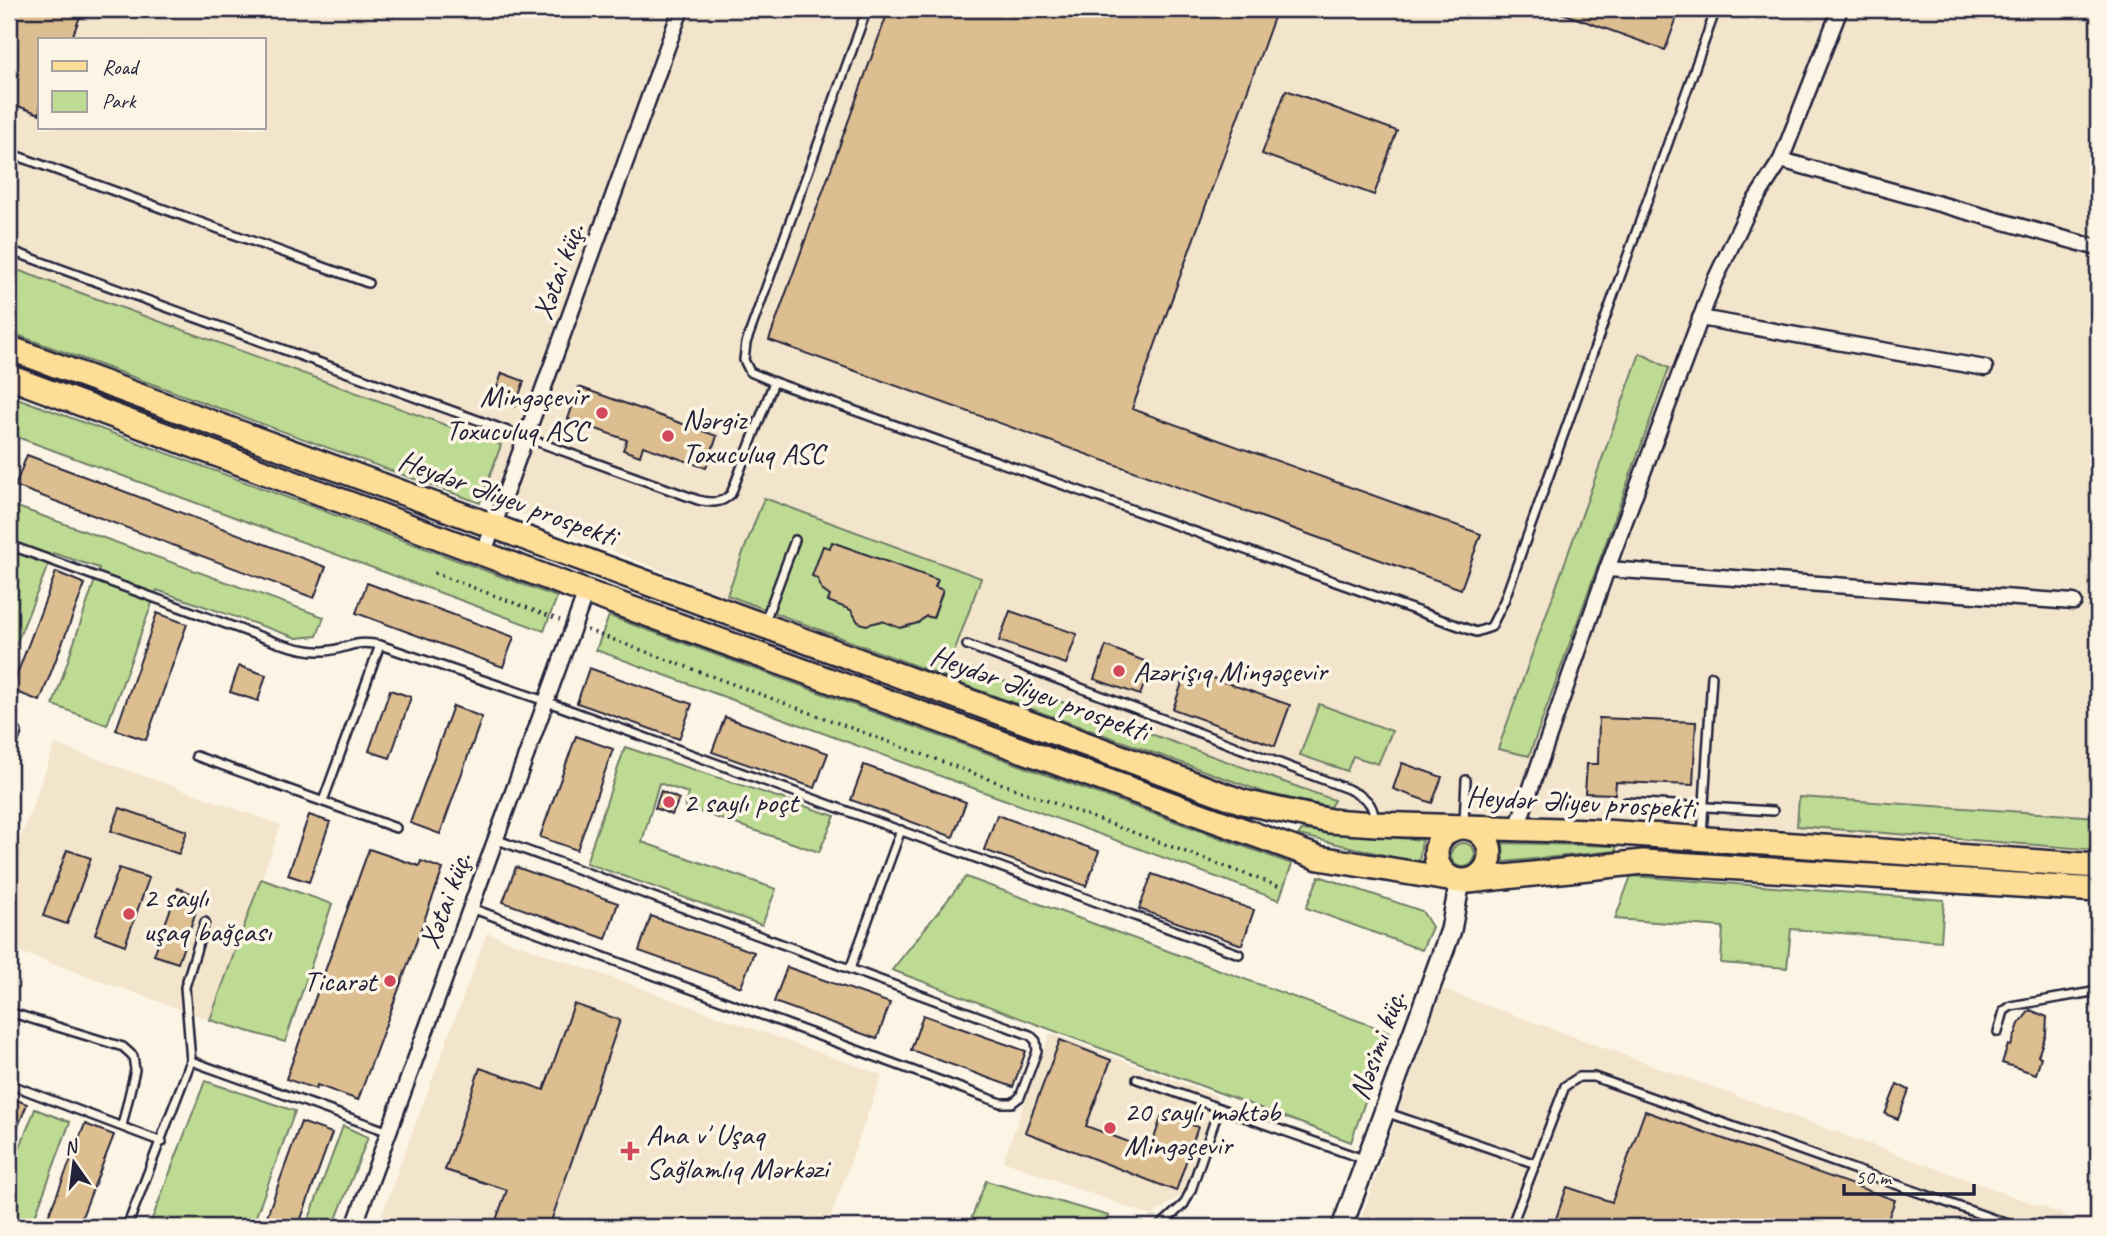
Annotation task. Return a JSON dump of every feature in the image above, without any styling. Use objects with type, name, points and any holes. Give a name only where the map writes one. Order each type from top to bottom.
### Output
[{"type":"main road","name":"Heydər Əliyev prospekti","points":[[9,348],[1242,802],[1330,821],[1517,828],[2098,866]]},
{"type":"main road","name":"Heydər Əliyev prospekti","points":[[9,377],[586,592],[1319,858],[1465,881],[1643,862],[2098,890]]},
{"type":"main road","points":[[1464,827],[1480,833],[1486,839],[1491,856],[1484,872],[1465,881],[1444,874],[1439,867],[1436,848],[1447,832],[1464,827]]},
{"type":"street","name":"Xətai küç.","points":[[484,552],[681,9]]},
{"type":"street","points":[[1517,828],[1607,569],[1714,282],[1747,213],[1781,160],[1840,9]]},
{"type":"street","points":[[1781,160],[2098,248]]},
{"type":"street","points":[[1700,318],[1985,368]]},
{"type":"street","points":[[1607,569],[2074,601]]},
{"type":"street","name":"Xətai küç.","points":[[354,1227],[586,592]]},
{"type":"street","name":"Nəsimi küç.","points":[[1342,1227],[1451,930],[1465,881]]},
{"type":"lane","points":[[867,9],[746,343],[744,359],[750,372],[1476,632],[1491,627],[1504,601],[1716,9]]},
{"type":"lane","points":[[9,153],[368,284]]},
{"type":"lane","points":[[9,250],[710,503],[723,501],[731,494],[774,382]]},
{"type":"lane","points":[[764,625],[795,540]]},
{"type":"lane","points":[[9,545],[291,646],[325,651],[352,643],[368,642],[380,645],[545,701],[1239,954]]},
{"type":"lane","points":[[323,801],[380,645]]},
{"type":"lane","points":[[967,645],[1348,789],[1366,799],[1373,807],[1376,824]]},
{"type":"lane","points":[[1702,839],[1712,676]]},
{"type":"lane","points":[[9,754],[17,732]]},
{"type":"lane","points":[[196,756],[396,828]]},
{"type":"lane","points":[[1464,827],[1466,780]]},
{"type":"lane","points":[[1626,803],[1773,811]]},
{"type":"lane","points":[[850,969],[901,830]]},
{"type":"lane","points":[[470,908],[1001,1102],[1012,1103],[1020,1097],[1037,1051],[1035,1041],[1030,1035],[495,839]]},
{"type":"lane","points":[[127,1227],[191,1061],[185,987],[205,922]]},
{"type":"lane","points":[[1998,1032],[2004,1011],[2011,1006],[2098,991]]},
{"type":"lane","points":[[9,1012],[123,1047],[133,1056],[135,1070],[122,1126]]},
{"type":"lane","points":[[191,1061],[389,1132]]},
{"type":"lane","points":[[1511,1227],[1565,1086],[1579,1077],[1594,1077],[2016,1227]]},
{"type":"lane","points":[[1137,1079],[1366,1160]]},
{"type":"lane","points":[[9,1084],[162,1142]]},
{"type":"lane","points":[[1159,1227],[1184,1204],[1219,1108]]},
{"type":"lane","points":[[1384,1111],[1536,1164]]},
{"type":"path","points":[[434,573],[571,624]]},
{"type":"path","points":[[584,629],[1283,888]]},
{"type":"shaded area","points":[[9,9],[2098,9],[2098,877],[1410,873],[9,307]]},
{"type":"shaded area","name":"2 saylı uşaq bağçası","points":[[55,744],[281,825],[210,1020],[9,948],[9,871]]},
{"type":"shaded area","name":"Ana v' Uşaq Sağlamlıq Mərkəzi","points":[[487,933],[882,1075],[827,1227],[377,1227]]},
{"type":"shaded area","points":[[1442,989],[2098,1227],[1358,1227]]},
{"type":"shaded area","name":"20 saylı məktəb Mingəçevir","points":[[1050,1033],[1217,1096],[1184,1193],[1152,1216],[1003,1161]]},
{"type":"green space","points":[[9,267],[501,445],[480,503],[9,332]]},
{"type":"green space","points":[[1640,353],[1669,368],[1529,756],[1498,749]]},
{"type":"green space","points":[[9,395],[557,597],[544,631],[9,434]]},
{"type":"green space","points":[[764,498],[981,578],[945,677],[727,595]]},
{"type":"green space","points":[[9,504],[324,617],[317,636],[297,638],[157,590],[107,725],[53,705],[99,568],[53,553],[9,662]]},
{"type":"green space","points":[[609,616],[1292,864],[1279,900],[596,650]]},
{"type":"green space","points":[[962,666],[1334,800],[1330,807],[1266,793],[956,682]]},
{"type":"green space","points":[[1319,704],[1392,731],[1378,764],[1353,756],[1347,771],[1300,755]]},
{"type":"green space","points":[[625,747],[835,816],[819,852],[685,807],[688,793],[659,783],[642,842],[776,889],[762,925],[586,863]]},
{"type":"green space","points":[[1799,797],[2098,817],[2098,850],[1797,826]]},
{"type":"green space","points":[[1302,830],[1422,840],[1419,863],[1298,835]]},
{"type":"green space","points":[[1463,843],[1472,846],[1475,855],[1472,864],[1463,867],[1454,864],[1451,855],[1454,846]]},
{"type":"green space","points":[[1503,843],[1616,846],[1616,851],[1504,862]]},
{"type":"green space","points":[[1319,876],[1422,911],[1432,927],[1422,950],[1306,908]]},
{"type":"green space","points":[[1631,876],[1944,900],[1941,941],[1791,929],[1787,968],[1721,963],[1723,927],[1615,919]]},
{"type":"green space","points":[[966,877],[1389,1032],[1351,1142],[892,970]]},
{"type":"green space","points":[[261,879],[332,904],[285,1042],[210,1020]]},
{"type":"green space","points":[[205,1081],[295,1111],[252,1227],[149,1227]]},
{"type":"green space","points":[[35,1109],[70,1122],[31,1227],[9,1227],[9,1175]]},
{"type":"green space","points":[[343,1126],[368,1137],[333,1227],[306,1227]]},
{"type":"green space","points":[[986,1181],[1109,1216],[1105,1227],[968,1227]]},
{"type":"building","points":[[9,9],[83,9],[72,38],[38,38],[38,113],[9,103]]},
{"type":"building","points":[[889,9],[1277,9],[1132,409],[1481,534],[1461,589],[769,340]]},
{"type":"building","points":[[1680,9],[1665,50],[1556,11]]},
{"type":"building","points":[[1286,90],[1397,131],[1374,195],[1262,154]]},
{"type":"building","points":[[502,373],[524,381],[515,407],[493,399]]},
{"type":"building","points":[[579,387],[717,436],[706,468],[643,446],[640,456],[623,450],[627,440],[568,419]]},
{"type":"building","points":[[27,455],[326,567],[314,598],[15,486]]},
{"type":"building","points":[[832,542],[938,580],[935,587],[943,590],[933,618],[926,616],[918,623],[900,628],[882,621],[866,625],[858,622],[851,610],[828,601],[830,596],[822,590],[817,578],[812,576],[823,546],[830,548]]},
{"type":"building","points":[[56,572],[85,584],[40,701],[11,690]]},
{"type":"building","points":[[367,583],[514,637],[503,667],[356,613]]},
{"type":"building","points":[[1010,611],[1077,634],[1066,664],[999,641]]},
{"type":"building","points":[[157,613],[187,624],[146,740],[116,730]]},
{"type":"building","points":[[1106,646],[1152,664],[1140,695],[1094,679]]},
{"type":"building","points":[[239,666],[266,675],[258,701],[230,692]]},
{"type":"building","points":[[589,668],[692,704],[679,739],[577,703]]},
{"type":"building","points":[[1187,669],[1290,705],[1275,746],[1173,709]]},
{"type":"building","points":[[390,690],[411,697],[390,758],[369,751]]},
{"type":"building","points":[[453,706],[482,717],[440,834],[410,823]]},
{"type":"building","points":[[725,717],[828,753],[815,788],[712,752]]},
{"type":"building","points":[[1599,718],[1696,722],[1693,785],[1616,782],[1615,794],[1585,793],[1587,764],[1598,764]]},
{"type":"building","points":[[576,736],[613,749],[577,850],[540,837]]},
{"type":"building","points":[[1402,763],[1442,777],[1432,803],[1393,789]]},
{"type":"building","points":[[864,765],[966,802],[953,837],[851,800]]},
{"type":"building","points":[[661,791],[679,799],[672,815],[655,808]]},
{"type":"building","points":[[120,808],[187,831],[179,854],[111,831]]},
{"type":"building","points":[[309,815],[330,822],[309,882],[288,875]]},
{"type":"building","points":[[997,815],[1099,851],[1086,886],[984,850]]},
{"type":"building","points":[[369,849],[419,866],[421,861],[443,869],[358,1100],[317,1085],[316,1089],[286,1079]]},
{"type":"building","points":[[67,850],[91,858],[67,924],[43,916]]},
{"type":"building","points":[[516,867],[618,903],[606,939],[503,902]]},
{"type":"building","points":[[119,868],[149,878],[125,945],[95,934]]},
{"type":"building","points":[[1152,874],[1254,910],[1242,945],[1139,909]]},
{"type":"building","points":[[178,888],[201,897],[178,963],[154,955]]},
{"type":"building","points":[[651,916],[754,952],[741,987],[639,951]]},
{"type":"building","points":[[787,967],[890,1003],[877,1039],[774,1002]]},
{"type":"building","points":[[574,1004],[620,1020],[549,1227],[507,1227],[495,1223],[507,1190],[445,1170],[480,1068],[544,1090]]},
{"type":"building","points":[[2030,1010],[2047,1017],[2046,1034],[2038,1056],[2041,1057],[2036,1074],[2002,1063],[2019,1024]]},
{"type":"building","points":[[923,1015],[1026,1051],[1013,1087],[911,1050]]},
{"type":"building","points":[[1060,1040],[1111,1060],[1086,1126],[1150,1150],[1162,1115],[1198,1127],[1176,1191],[1025,1132]]},
{"type":"building","points":[[1897,1084],[1909,1090],[1898,1119],[1885,1114]]},
{"type":"building","points":[[9,1097],[27,1104],[10,1147],[9,1147]]},
{"type":"building","points":[[1645,1111],[1895,1200],[1885,1227],[1757,1227],[1739,1221],[1738,1227],[1553,1227],[1567,1187],[1612,1202]]},
{"type":"building","points":[[301,1122],[332,1133],[298,1227],[263,1227]]},
{"type":"building","points":[[85,1124],[114,1135],[78,1227],[44,1227]]},
{"type":"place","name":"Mingəçevir Toxuculuq ASC","points":[[602,413]]},
{"type":"place","name":"Nərgiz Toxuculuq ASC","points":[[668,436]]},
{"type":"place","name":"Azərişıq Mingəçevir","points":[[1119,671]]},
{"type":"place","name":"2 saylı poçt","points":[[669,802]]},
{"type":"place","name":"2 saylı uşaq bağçası","points":[[129,914]]},
{"type":"place","name":"Ticarət","points":[[390,981]]},
{"type":"place","name":"20 saylı məktəb Mingəçevir","points":[[1110,1128]]},
{"type":"place","name":"Ana v' Uşaq Sağlamlıq Mərkəzi","points":[[630,1151]]}]
